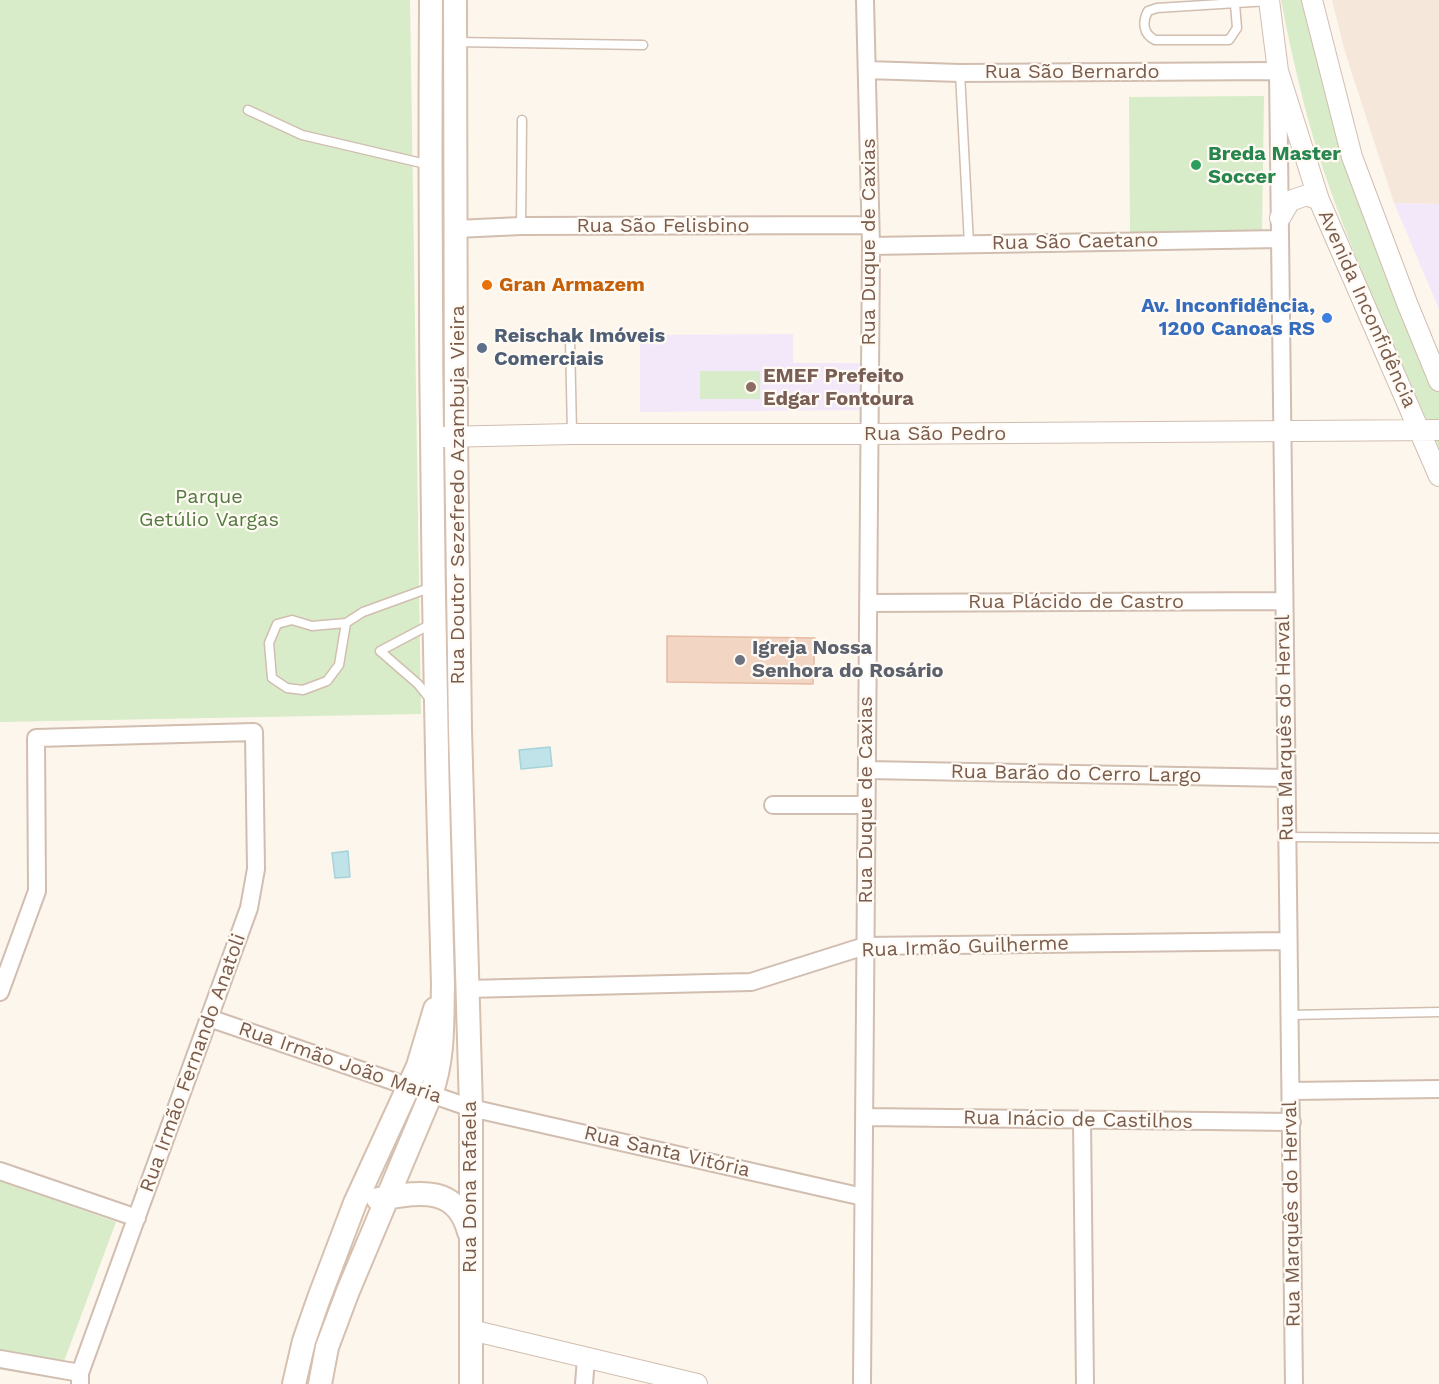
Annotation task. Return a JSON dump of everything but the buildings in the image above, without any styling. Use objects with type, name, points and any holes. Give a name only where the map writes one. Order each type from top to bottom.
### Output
[{"type":"main road","name":"Rua Doutor Sezefredo Azambuja Vieira","points":[[320,1384],[327,1347],[348,1291],[439,1072],[443,985],[432,587],[431,0]]},
{"type":"main road","name":"Rua Doutor Sezefredo Azambuja Vieira","points":[[454,0],[456,437],[460,719],[468,989]]},
{"type":"main road","name":"Rua Doutor Sezefredo Azambuja Vieira","points":[[294,1384],[308,1330],[355,1203],[418,1065],[443,985]]},
{"type":"main road","name":"Rua Dona Rafaela","points":[[468,989],[471,1108],[471,1384]]},
{"type":"main road","points":[[355,1203],[417,1192],[432,1193],[446,1199],[458,1209],[466,1221],[470,1236]]},
{"type":"street","name":"Rua Duque de Caxias","points":[[862,1384],[871,246],[865,0]]},
{"type":"street","name":"Avenida Inconfidência","points":[[1312,0],[1352,157],[1439,381]]},
{"type":"street","name":"Avenida Inconfidência","points":[[1269,1],[1278,71],[1319,200],[1439,476]]},
{"type":"street","name":"Rua São Bernardo","points":[[867,70],[960,73],[1278,71]]},
{"type":"street","name":"Rua Marquês do Herval","points":[[1278,71],[1294,1384]]},
{"type":"street","points":[[1280,218],[1290,201],[1307,195],[1319,200]]},
{"type":"street","name":"Rua São Felisbino","points":[[456,229],[520,226],[870,225]]},
{"type":"street","name":"Rua São Caetano","points":[[871,246],[1280,239]]},
{"type":"street","name":"Rua São Pedro","points":[[432,437],[572,434],[1439,430]]},
{"type":"street","name":"Rua Plácido de Castro","points":[[868,603],[1283,601]]},
{"type":"street","name":"Rua Irmão Fernando Anatoli","points":[[0,992],[37,891],[36,738],[254,732],[256,869],[249,908],[80,1379]]},
{"type":"street","name":"Rua Barão do Cerro Largo","points":[[867,770],[1285,778]]},
{"type":"street","points":[[773,805],[866,805]]},
{"type":"street","name":"Rua Irmão Guilherme","points":[[468,989],[751,981],[865,946],[1288,941]]},
{"type":"street","name":"Rua Irmão João Maria","points":[[209,1018],[471,1108]]},
{"type":"street","points":[[1291,1091],[1439,1089]]},
{"type":"street","name":"Rua Santa Vitória","points":[[471,1108],[863,1197]]},
{"type":"street","name":"Rua Inácio de Castilhos","points":[[864,1117],[1292,1122]]},
{"type":"street","points":[[1082,1120],[1085,1384]]},
{"type":"street","points":[[0,1171],[137,1218]]},
{"type":"street","points":[[471,1330],[697,1384]]},
{"type":"street","points":[[584,1384],[586,1358]]},
{"type":"street","points":[[0,1359],[80,1379]]},
{"type":"lane","points":[[1236,4],[1237,28],[1229,40],[1155,40],[1148,36],[1144,27],[1144,17],[1148,11],[1157,8],[1269,1]]},
{"type":"lane","points":[[455,42],[643,45]]},
{"type":"lane","points":[[960,73],[969,244]]},
{"type":"lane","points":[[248,110],[302,135],[430,166]]},
{"type":"lane","points":[[520,226],[522,120]]},
{"type":"lane","points":[[570,339],[572,434]]},
{"type":"lane","points":[[346,623],[339,665],[327,681],[303,690],[287,688],[272,678],[269,643],[277,624],[292,620],[312,626],[346,623],[363,612],[432,587]]},
{"type":"lane","points":[[434,622],[380,651],[418,684],[435,705]]},
{"type":"lane","points":[[1286,837],[1439,838]]},
{"type":"lane","points":[[1290,1015],[1439,1012]]},
{"type":"shaded area","points":[[1332,0],[1439,0],[1439,204],[1394,203],[1345,52]]},
{"type":"shaded area","points":[[1394,203],[1439,204],[1439,309]]},
{"type":"shaded area","name":"EMEF Prefeito Edgar Fontoura","points":[[793,334],[793,363],[862,363],[862,410],[640,412],[640,335]]},
{"type":"green space","name":"Parque Getúlio Vargas","points":[[0,0],[410,0],[421,714],[0,722]]},
{"type":"green space","points":[[1281,0],[1305,0],[1401,302],[1439,393],[1439,448],[1363,275],[1323,169],[1299,85]]},
{"type":"green space","name":"Breda Master Soccer","points":[[1264,96],[1262,232],[1130,234],[1129,97]]},
{"type":"green space","points":[[700,371],[760,371],[760,399],[700,399]]},
{"type":"green space","points":[[0,1181],[116,1222],[63,1364],[0,1352]]},
{"type":"water","points":[[550,747],[552,766],[521,769],[519,750]]},
{"type":"water","points":[[348,851],[350,877],[335,878],[332,853]]},
{"type":"place","name":"Breda Master Soccer","points":[[1196,165]]},
{"type":"place","name":"Gran Armazem","points":[[487,285]]},
{"type":"place","name":"Av. Inconfidência, 1200 Canoas RS","points":[[1327,318]]},
{"type":"place","name":"Reischak Imóveis Comerciais","points":[[482,348]]},
{"type":"place","name":"EMEF Prefeito Edgar Fontoura","points":[[751,387]]},
{"type":"place","name":"Igreja Nossa Senhora do Rosário","points":[[740,660]]}]
